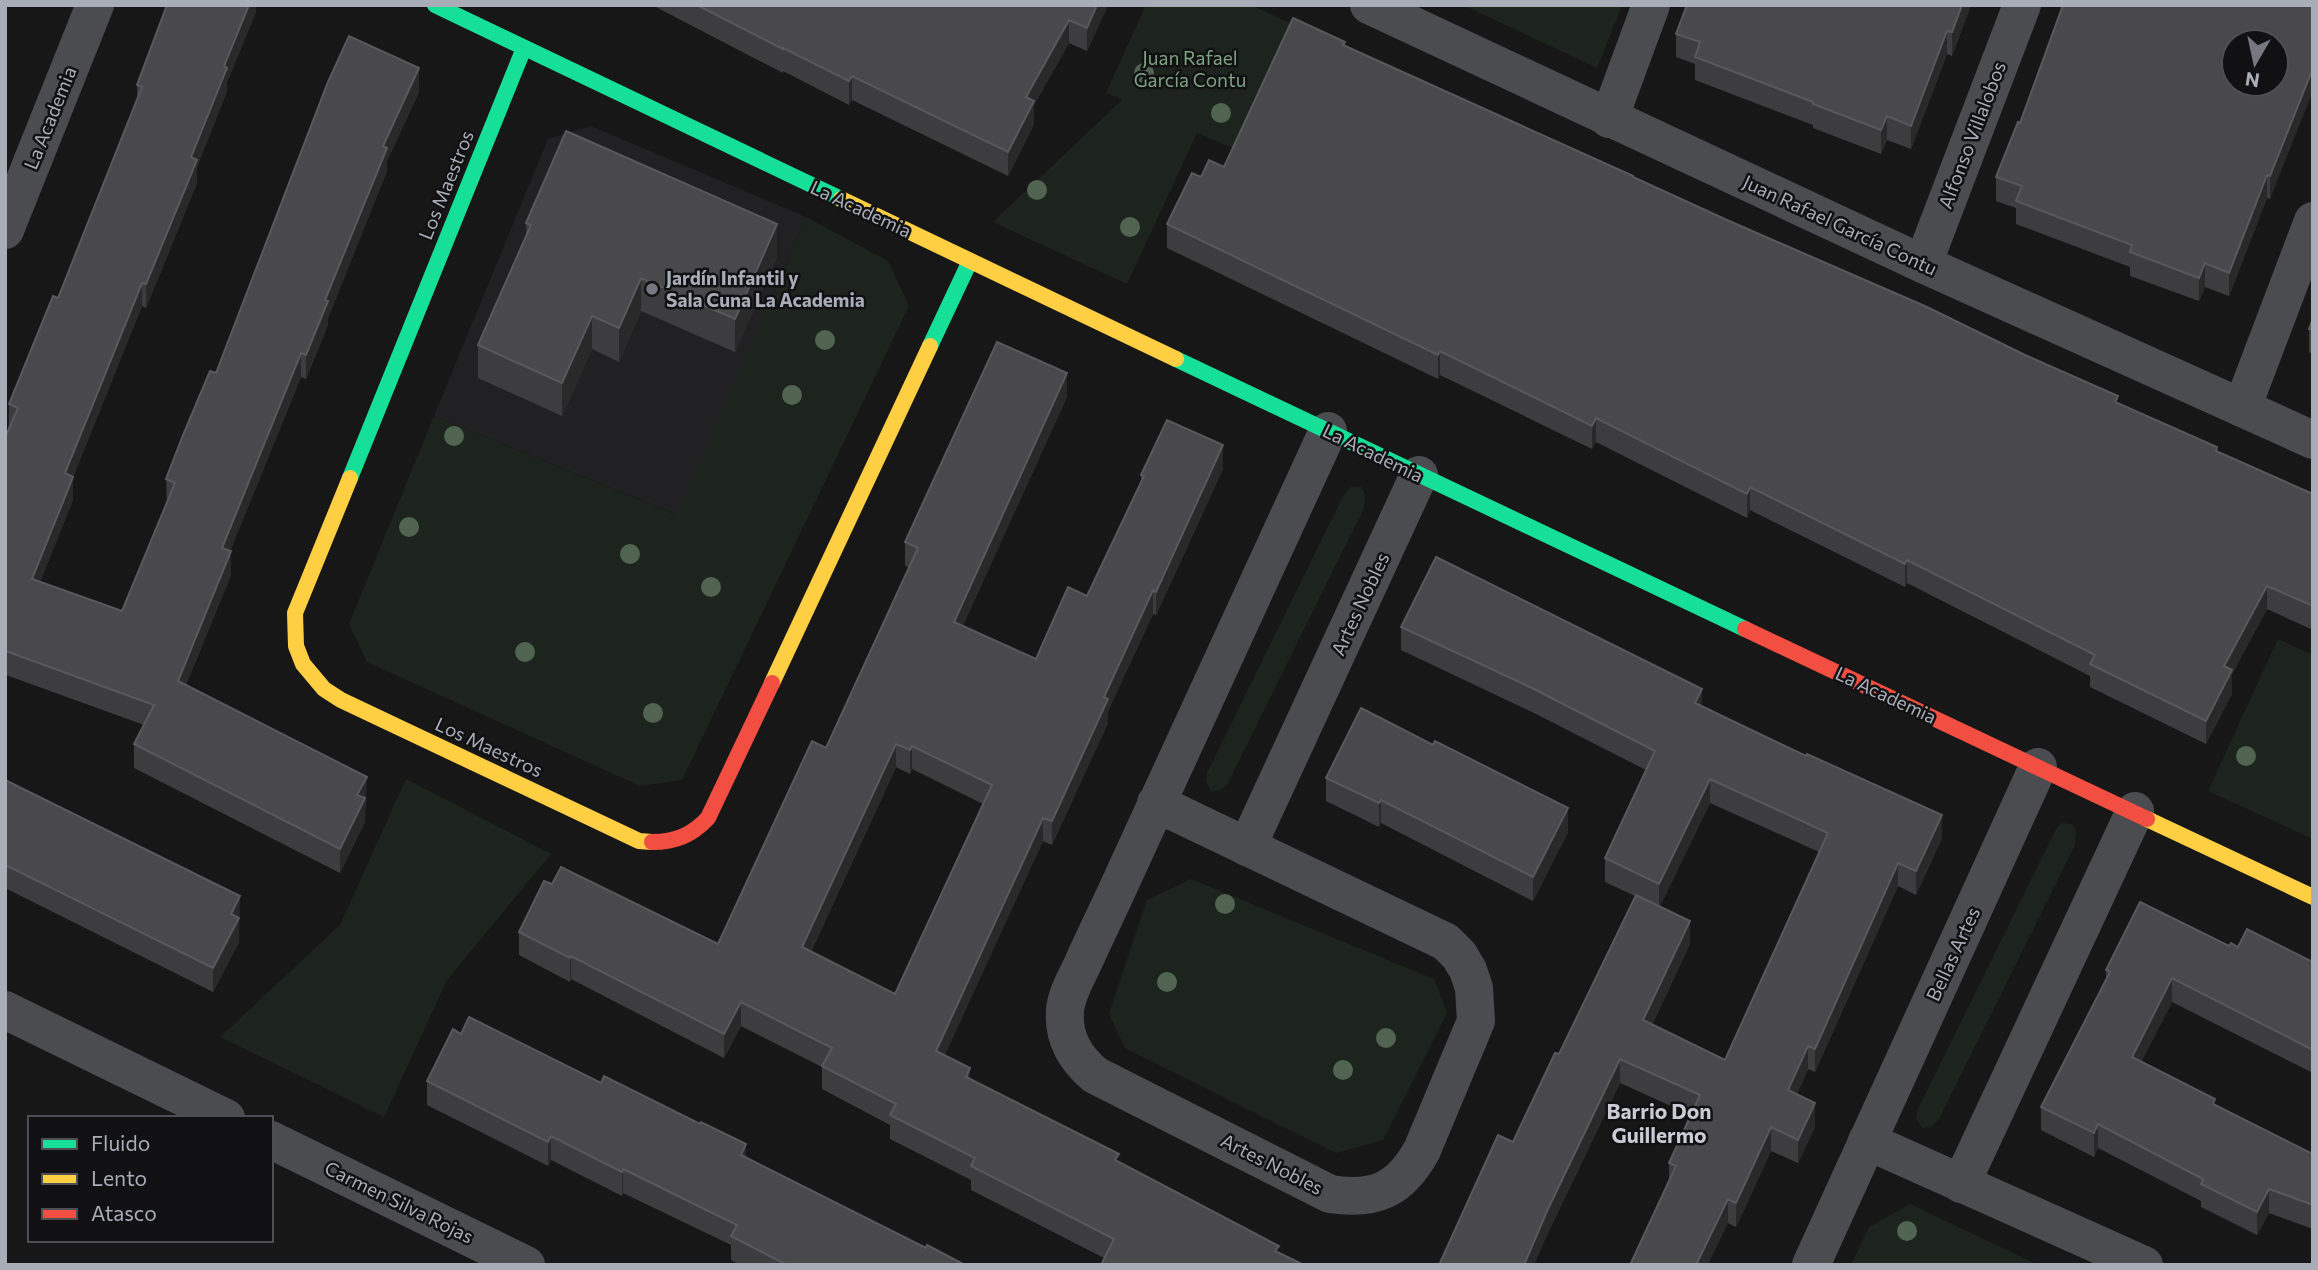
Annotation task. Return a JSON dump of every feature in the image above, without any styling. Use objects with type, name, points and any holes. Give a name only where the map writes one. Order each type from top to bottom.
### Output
[{"type":"street","name":"La Academia","points":[[5,230],[96,5]]},
{"type":"street","name":"La Academia","points":[[435,5],[1419,475],[2313,897]]},
{"type":"street","name":"Juan Rafael García Contu","points":[[1369,5],[1923,264],[2313,440]]},
{"type":"street","points":[[1609,118],[1651,5]]},
{"type":"street","name":"Alfonso Villalobos","points":[[1923,264],[2022,5]]},
{"type":"street","name":"Los Maestros","points":[[524,48],[295,613],[293,637],[310,677],[324,690],[502,777],[639,841],[657,844],[675,841],[692,834],[705,823],[715,809],[720,793],[970,261]]},
{"type":"street","points":[[2242,408],[2313,221]]},
{"type":"street","name":"Artes Nobles","points":[[1156,803],[1446,942],[1468,970],[1474,988],[1476,1020],[1413,1167],[1400,1181],[1384,1191],[1357,1196],[1330,1194],[1095,1075],[1072,1049],[1066,1030],[1065,1009],[1071,990],[1156,803],[1328,431]]},
{"type":"street","name":"Artes Nobles","points":[[1247,847],[1419,475]]},
{"type":"street","name":"Bellas Artes","points":[[1811,1265],[2038,767]]},
{"type":"street","points":[[1961,1184],[2135,811]]},
{"type":"street","points":[[5,1010],[222,1116]]},
{"type":"street","name":"Carmen Silva Rojas","points":[[273,1141],[526,1265]]},
{"type":"street","points":[[1867,1141],[2144,1265]]},
{"type":"shaded area","points":[[591,126],[806,217],[678,515],[434,416],[548,139]]},
{"type":"green space","name":"Juan Rafael García Contu","points":[[1146,5],[1251,5],[1292,24],[1235,149],[1197,133],[1127,284],[993,222],[1122,100],[1106,93]]},
{"type":"green space","points":[[1463,5],[1622,5],[1597,68]]},
{"type":"green space","points":[[806,217],[888,261],[909,306],[682,780],[640,786],[367,662],[349,624],[434,416],[677,515]]},
{"type":"green space","points":[[1351,487],[1361,487],[1365,494],[1364,508],[1228,783],[1220,790],[1211,792],[1206,781],[1207,773],[1344,494]]},
{"type":"green space","points":[[2278,639],[2313,655],[2313,839],[2208,791]]},
{"type":"green space","points":[[406,779],[551,854],[447,980],[384,1117],[220,1037],[340,925]]},
{"type":"green space","points":[[2061,823],[2072,824],[2076,831],[2075,845],[1939,1119],[1931,1127],[1922,1128],[1916,1118],[1918,1109]]},
{"type":"green space","points":[[1191,879],[1434,979],[1447,1013],[1383,1140],[1336,1153],[1125,1048],[1109,1014],[1147,900]]},
{"type":"green space","points":[[1910,1204],[2038,1265],[1851,1265],[1869,1227]]},
{"type":"building","points":[[167,5],[249,5],[191,157],[197,160],[146,284],[142,283],[65,473],[73,477],[32,579],[122,611],[175,483],[166,479],[183,435],[210,371],[216,373],[328,82],[349,36],[419,68],[383,146],[387,148],[325,300],[328,301],[306,355],[301,353],[222,548],[231,551],[178,681],[367,777],[357,795],[365,798],[340,849],[134,744],[154,705],[6,651],[5,654],[5,438],[18,408],[9,404],[53,296],[58,298],[142,87],[137,85]]},
{"type":"building","points":[[697,5],[1097,5],[1087,28],[1069,20],[1026,97],[1034,101],[1008,152],[852,76],[849,81]]},
{"type":"building","points":[[1687,5],[1962,5],[1952,32],[1947,31],[1911,126],[1887,116],[1881,130],[1695,57],[1700,42],[1676,34]]},
{"type":"building","points":[[2063,5],[2313,5],[2313,68],[2229,273],[2205,263],[2199,278],[2130,252],[2132,245],[2016,201],[2022,186],[1996,177],[2018,122],[2020,123]]},
{"type":"building","points":[[1293,18],[1345,42],[1343,45],[1727,220],[1927,307],[2025,355],[2118,396],[2115,402],[2217,447],[2216,451],[2313,494],[2313,606],[2267,586],[2224,666],[2232,670],[2206,721],[2090,664],[2095,655],[1907,560],[1905,564],[1750,487],[1747,494],[1596,418],[1592,426],[1440,351],[1438,355],[1167,224],[1192,173],[1201,177],[1209,160],[1224,167]]},
{"type":"building","name":"Jardín Infantil y Sala Cuna La Academia","points":[[566,131],[777,224],[735,319],[641,278],[619,328],[592,316],[562,383],[478,345],[531,225],[526,223]]},
{"type":"building","points":[[997,342],[1067,373],[954,622],[1036,659],[1068,587],[1087,596],[1144,476],[1141,475],[1167,420],[1223,445],[1156,592],[1153,590],[1104,697],[1108,699],[1052,821],[1043,818],[936,1051],[970,1068],[966,1077],[1119,1154],[1115,1160],[1279,1246],[1275,1251],[1304,1265],[1101,1265],[1114,1239],[971,1166],[975,1158],[890,1115],[896,1104],[822,1066],[832,1048],[741,1002],[724,1034],[519,932],[544,881],[552,884],[561,867],[718,944],[812,741],[826,748],[918,548],[905,542]],"holes":[[[896,744],[910,750],[912,746],[992,785],[895,994],[802,947]]]},
{"type":"building","points":[[1436,557],[1702,689],[1695,703],[1806,756],[1807,754],[1942,815],[1916,871],[1898,863],[1815,1049],[1808,1046],[1788,1090],[1815,1103],[1798,1140],[1771,1127],[1736,1203],[1728,1199],[1696,1265],[1630,1265],[1676,1166],[1669,1163],[1700,1095],[1620,1059],[1524,1265],[1439,1265],[1498,1135],[1513,1142],[1636,895],[1690,921],[1643,1020],[1725,1060],[1828,833],[1710,779],[1659,884],[1605,858],[1655,751],[1532,688],[1401,627]]},
{"type":"building","points":[[1361,708],[1433,745],[1435,741],[1568,808],[1533,877],[1381,800],[1379,803],[1326,778]]},
{"type":"building","points":[[5,780],[240,896],[231,914],[239,918],[213,968],[5,865]]},
{"type":"building","points":[[2140,902],[2229,946],[2231,943],[2238,947],[2247,929],[2313,962],[2313,1050],[2172,978],[2132,1057],[2215,1099],[2213,1104],[2313,1154],[2313,1205],[2269,1189],[2257,1212],[2201,1184],[2203,1179],[2098,1124],[2094,1133],[2041,1107],[2110,972],[2106,970]]},
{"type":"building","points":[[469,1017],[601,1083],[604,1076],[746,1144],[741,1155],[965,1265],[787,1265],[731,1236],[737,1225],[551,1136],[548,1142],[427,1081],[453,1029],[461,1034]]},
{"type":"traffic: fast","points":[[435,5],[841,199]]},
{"type":"traffic: fast","points":[[350,478],[524,48]]},
{"type":"traffic: fast","points":[[930,346],[970,261]]},
{"type":"traffic: fast","points":[[1176,359],[1745,629]]},
{"type":"traffic: slow","points":[[841,199],[1176,359]]},
{"type":"traffic: slow","points":[[772,683],[930,346]]},
{"type":"traffic: slow","points":[[350,478],[295,613],[296,646],[303,664],[324,689],[341,700],[639,841],[652,842]]},
{"type":"traffic: slow","points":[[2147,819],[2313,897]]},
{"type":"traffic: jam","points":[[1745,629],[2147,819]]},
{"type":"traffic: jam","points":[[652,842],[669,841],[683,836],[708,818],[772,683]]},
{"type":"place","name":"Jardín Infantil y Sala Cuna La Academia","points":[[652,289]]},
{"type":"district","name":"Barrio Don Guillermo","points":[[1659,1124]]}]
